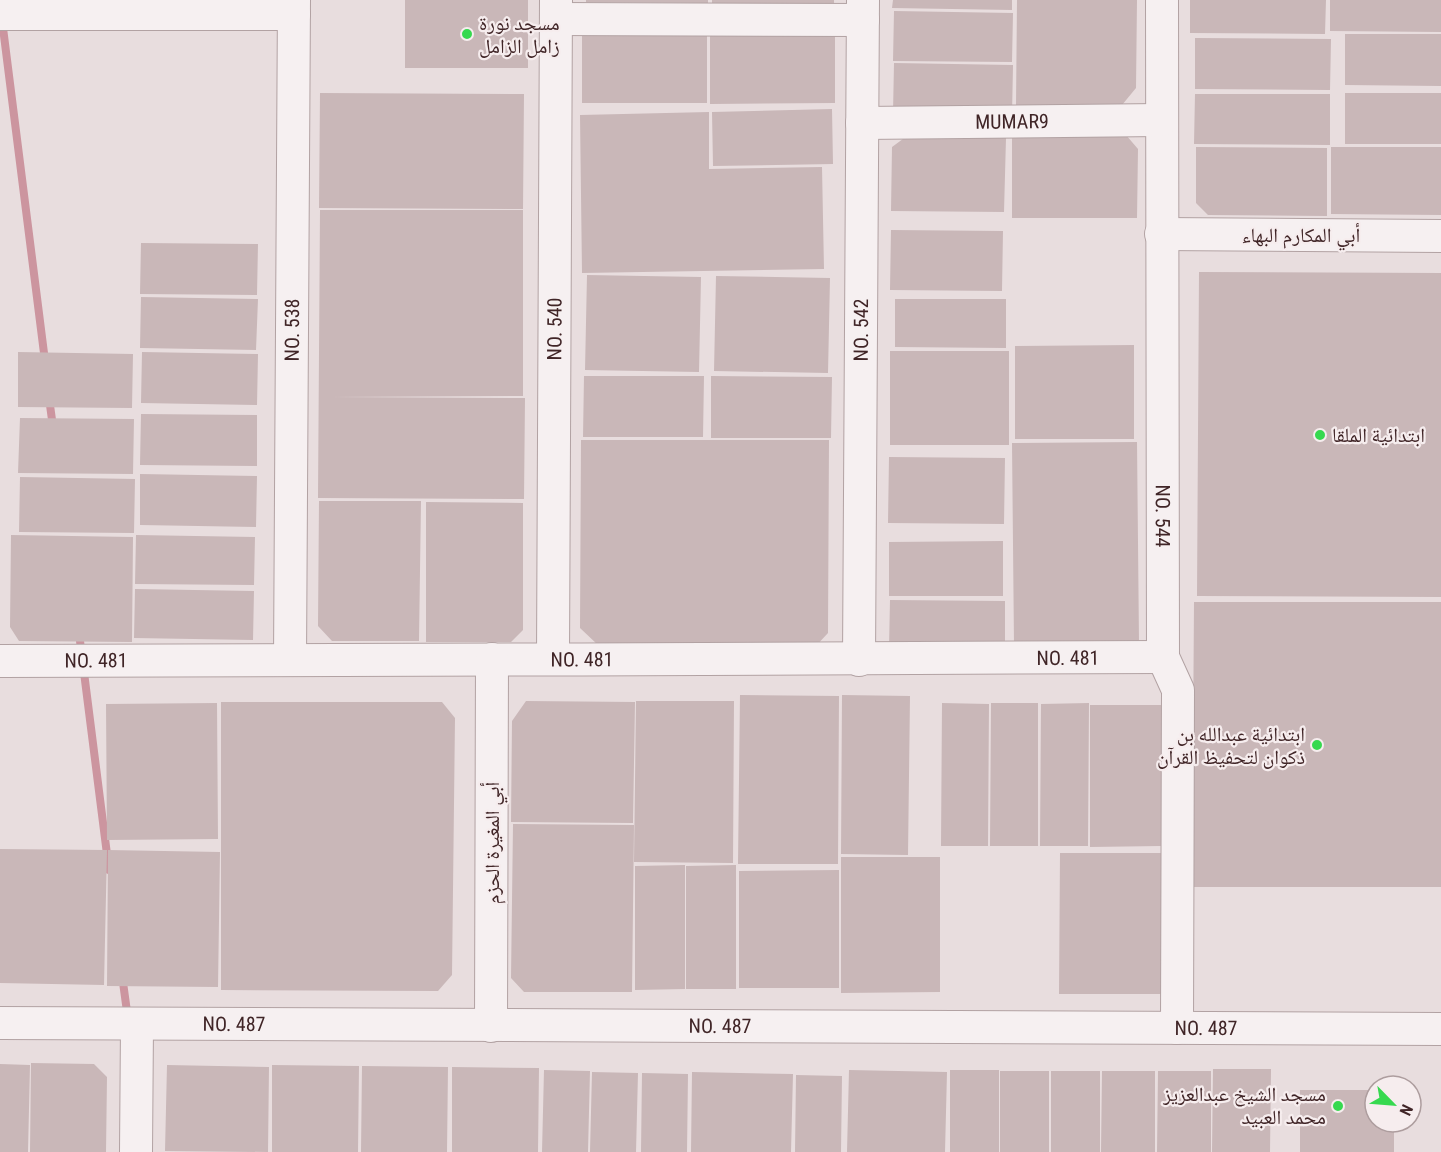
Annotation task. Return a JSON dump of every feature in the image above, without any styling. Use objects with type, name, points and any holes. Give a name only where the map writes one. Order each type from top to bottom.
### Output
[{"type":"street","name":"NO. 544","points":[[1162,0],[1163,657],[1178,690],[1177,1028]]},
{"type":"street","points":[[0,14],[294,7]]},
{"type":"street","name":"NO. 538","points":[[290,660],[294,7]]},
{"type":"street","points":[[556,9],[863,10]]},
{"type":"street","name":"NO. 540","points":[[553,658],[556,9]]},
{"type":"street","name":"NO. 542","points":[[859,660],[863,10]]},
{"type":"street","name":"MUMAR9","points":[[862,123],[1161,120]]},
{"type":"street","name":"أبي المكارم البهاء","points":[[1161,234],[1441,236]]},
{"type":"street","name":"NO. 481","points":[[0,661],[553,658],[859,660],[1163,657]]},
{"type":"street","name":"أبي المغيرة الحزم","points":[[492,659],[492,1026]]},
{"type":"street","name":"NO. 487","points":[[0,1023],[1441,1029]]},
{"type":"street","points":[[135,1152],[137,1025]]},
{"type":"building","name":"مسجد نورة زامل الزامل","points":[[405,0],[528,0],[528,68],[405,68]]},
{"type":"building","points":[[586,0],[708,0],[708,3],[586,2]]},
{"type":"building","points":[[712,0],[834,0],[834,4],[712,4]]},
{"type":"building","points":[[893,0],[1012,0],[1012,10],[892,8]]},
{"type":"building","points":[[1017,0],[1137,0],[1136,88],[1122,105],[1016,105]]},
{"type":"building","points":[[1190,0],[1326,0],[1325,34],[1190,33]]},
{"type":"building","points":[[1330,0],[1441,0],[1441,32],[1330,31]]},
{"type":"building","points":[[894,11],[1013,13],[1012,62],[893,61]]},
{"type":"building","points":[[835,34],[835,103],[710,104],[710,35]]},
{"type":"building","points":[[1345,34],[1441,34],[1441,86],[1345,85]]},
{"type":"building","points":[[707,35],[707,103],[582,103],[582,36]]},
{"type":"building","points":[[1195,38],[1331,39],[1330,90],[1195,89]]},
{"type":"building","points":[[894,63],[1013,65],[1012,115],[893,113]]},
{"type":"building","points":[[320,93],[524,94],[523,209],[319,208]]},
{"type":"building","points":[[1345,93],[1441,93],[1441,144],[1345,144]]},
{"type":"building","points":[[1195,94],[1330,94],[1330,145],[1194,144]]},
{"type":"building","points":[[832,109],[833,164],[713,166],[712,112]]},
{"type":"building","points":[[709,112],[709,169],[822,167],[824,269],[582,273],[580,115]]},
{"type":"building","points":[[1012,135],[1126,135],[1138,149],[1137,218],[1012,218]]},
{"type":"building","points":[[907,136],[1006,138],[1004,212],[891,211],[892,147]]},
{"type":"building","points":[[1196,147],[1327,148],[1327,216],[1208,215],[1196,203]]},
{"type":"building","points":[[1331,147],[1441,147],[1441,215],[1331,214]]},
{"type":"building","points":[[320,210],[523,210],[523,396],[332,397],[525,398],[524,499],[318,498]]},
{"type":"building","points":[[891,230],[1003,231],[1002,291],[890,290]]},
{"type":"building","points":[[141,243],[258,244],[257,295],[140,294]]},
{"type":"building","name":"ابتدائية الملقا","points":[[1199,272],[1441,273],[1441,597],[1197,596]]},
{"type":"building","points":[[587,275],[701,277],[699,372],[585,370]]},
{"type":"building","points":[[716,276],[830,278],[828,373],[714,371]]},
{"type":"building","points":[[141,297],[258,299],[256,350],[140,348]]},
{"type":"building","points":[[895,299],[1006,299],[1006,348],[895,347]]},
{"type":"building","points":[[1134,345],[1134,439],[1015,439],[1015,346]]},
{"type":"building","points":[[890,351],[1009,351],[1009,445],[890,445]]},
{"type":"building","points":[[18,352],[133,354],[132,408],[18,407]]},
{"type":"building","points":[[142,352],[258,354],[257,405],[141,403]]},
{"type":"building","points":[[584,376],[704,376],[703,437],[583,437]]},
{"type":"building","points":[[711,376],[832,377],[831,438],[711,438]]},
{"type":"building","points":[[141,414],[257,415],[257,466],[140,465]]},
{"type":"building","points":[[20,418],[134,419],[133,474],[18,473]]},
{"type":"building","points":[[581,440],[829,440],[828,633],[814,648],[598,645],[580,628]]},
{"type":"building","points":[[1137,442],[1139,643],[1014,645],[1012,443]]},
{"type":"building","points":[[889,457],[1005,458],[1004,524],[888,523]]},
{"type":"building","points":[[140,474],[257,476],[256,527],[140,525]]},
{"type":"building","points":[[20,477],[135,479],[134,533],[19,532]]},
{"type":"building","points":[[319,501],[421,501],[419,641],[332,641],[318,626]]},
{"type":"building","points":[[426,502],[523,503],[523,630],[511,642],[426,642]]},
{"type":"building","points":[[11,535],[133,537],[132,642],[19,641],[10,627]]},
{"type":"building","points":[[136,535],[255,537],[254,585],[135,584]]},
{"type":"building","points":[[1003,541],[1003,596],[889,596],[889,542]]},
{"type":"building","points":[[135,589],[254,591],[253,640],[134,638]]},
{"type":"building","points":[[890,600],[1005,601],[1005,650],[889,649]]},
{"type":"building","name":"ابتدائية عبدالله بن ذكوان لتحفيظ القرآن","points":[[1194,602],[1441,602],[1441,887],[1192,887]]},
{"type":"building","points":[[740,695],[839,696],[838,864],[738,864]]},
{"type":"building","points":[[842,695],[910,696],[908,855],[841,854]]},
{"type":"building","points":[[526,701],[635,702],[633,823],[511,822],[512,721]]},
{"type":"building","points":[[636,701],[734,701],[733,863],[634,862]]},
{"type":"building","points":[[221,702],[442,702],[455,718],[452,975],[438,991],[221,990]]},
{"type":"building","points":[[217,703],[218,839],[107,840],[106,704]]},
{"type":"building","points":[[942,703],[989,704],[988,846],[941,846]]},
{"type":"building","points":[[991,703],[1038,703],[1038,846],[990,846]]},
{"type":"building","points":[[1089,703],[1088,846],[1040,846],[1041,704]]},
{"type":"building","points":[[1090,705],[1161,705],[1161,846],[1090,847]]},
{"type":"building","points":[[513,824],[634,825],[632,992],[524,992],[511,978]]},
{"type":"building","points":[[0,849],[107,850],[104,985],[0,983]]},
{"type":"building","points":[[108,850],[220,852],[218,987],[107,986]]},
{"type":"building","points":[[1060,853],[1162,853],[1161,994],[1059,994]]},
{"type":"building","points":[[841,857],[940,857],[940,992],[841,993]]},
{"type":"building","points":[[685,865],[685,989],[635,990],[635,866]]},
{"type":"building","points":[[736,865],[736,989],[686,989],[686,866]]},
{"type":"building","points":[[839,870],[839,988],[739,988],[739,871]]},
{"type":"building","points":[[31,1063],[94,1064],[107,1077],[106,1152],[30,1152]]},
{"type":"building","points":[[0,1064],[30,1065],[28,1152],[0,1152]]},
{"type":"building","points":[[167,1065],[269,1067],[268,1152],[165,1151]]},
{"type":"building","points":[[272,1065],[359,1066],[358,1152],[272,1152]]},
{"type":"building","points":[[362,1066],[448,1067],[447,1152],[361,1152]]},
{"type":"building","points":[[452,1067],[539,1068],[538,1152],[452,1152]]},
{"type":"building","points":[[1213,1069],[1271,1069],[1270,1152],[1212,1152]]},
{"type":"building","points":[[544,1070],[590,1071],[588,1152],[542,1152]]},
{"type":"building","points":[[849,1070],[947,1072],[945,1152],[847,1152]]},
{"type":"building","points":[[950,1070],[999,1070],[999,1152],[950,1152]]},
{"type":"building","points":[[1000,1071],[1049,1071],[1049,1152],[1000,1152]]},
{"type":"building","points":[[1051,1071],[1100,1071],[1100,1152],[1051,1152]]},
{"type":"building","points":[[1102,1071],[1155,1071],[1155,1152],[1101,1152]]},
{"type":"building","points":[[1158,1071],[1211,1071],[1211,1152],[1157,1152]]},
{"type":"building","points":[[592,1072],[638,1073],[636,1152],[590,1152]]},
{"type":"building","points":[[692,1072],[793,1074],[791,1152],[691,1152]]},
{"type":"building","points":[[642,1073],[688,1074],[687,1152],[641,1152]]},
{"type":"building","points":[[796,1075],[842,1076],[841,1152],[795,1152]]},
{"type":"building","name":"مسجد الشيخ عبدالعزيز محمد العبيد","points":[[1300,1090],[1363,1090],[1363,1134],[1394,1134],[1394,1152],[1300,1152]]},
{"type":"waterway","points":[[2,20],[45,361]]},
{"type":"waterway","points":[[49,398],[53,427]]},
{"type":"waterway","points":[[79,633],[109,870]]},
{"type":"waterway","points":[[122,975],[128,1019]]},
{"type":"place","name":"مسجد نورة زامل الزامل","points":[[467,34]]},
{"type":"place","name":"ابتدائية الملقا","points":[[1320,435]]},
{"type":"place","name":"ابتدائية عبدالله بن ذكوان لتحفيظ القرآن","points":[[1317,745]]},
{"type":"place","name":"مسجد الشيخ عبدالعزيز محمد العبيد","points":[[1338,1106]]}]
